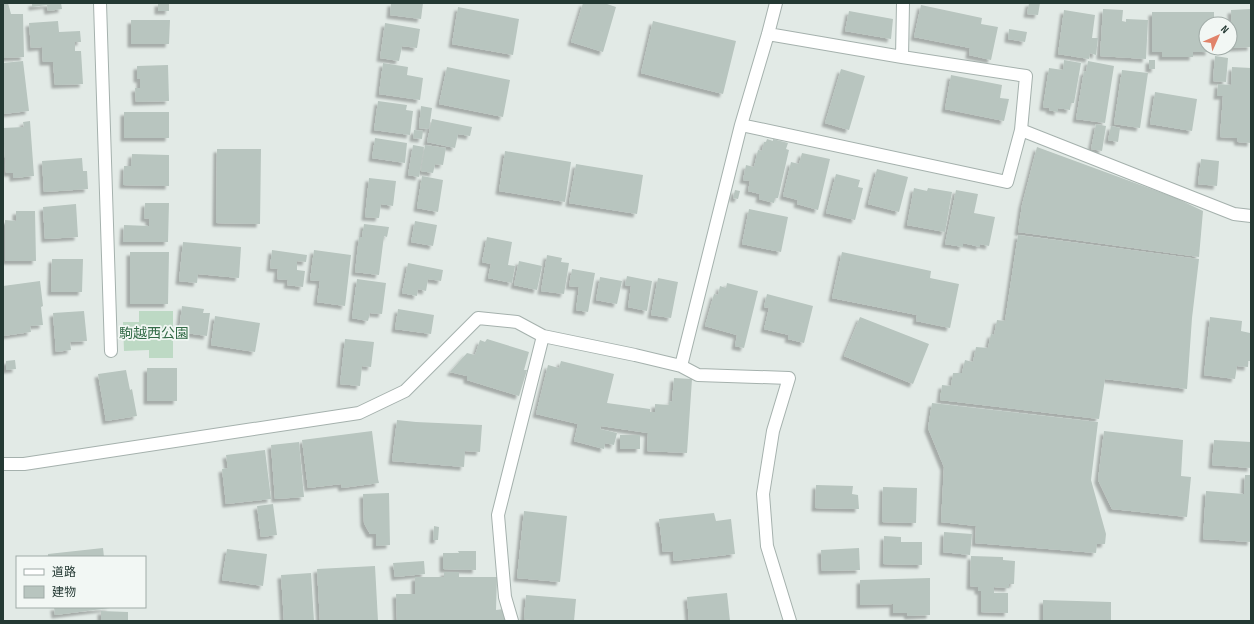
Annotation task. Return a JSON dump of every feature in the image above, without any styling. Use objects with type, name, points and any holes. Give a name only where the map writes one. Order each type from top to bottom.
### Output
[{"type":"street","points":[[100,3],[111,351]]},
{"type":"street","points":[[681,366],[740,125],[776,3]]},
{"type":"street","points":[[902,57],[903,3]]},
{"type":"street","points":[[740,125],[1008,182],[1021,130],[1026,76],[768,34]]},
{"type":"street","points":[[1021,130],[1234,214],[1251,216]]},
{"type":"street","points":[[3,464],[24,464],[360,413],[405,391],[478,318],[517,322],[544,336],[681,366],[698,375],[789,378],[773,431],[763,494],[767,546],[790,621]]},
{"type":"street","points":[[512,621],[505,596],[498,515],[544,336]]},
{"type":"green space","name":"駒越西公園","points":[[139,311],[173,311],[173,358],[149,358],[149,350],[124,351],[123,322],[139,322]]},
{"type":"building","points":[[3,3],[8,3],[11,14],[23,14],[24,57],[3,58]]},
{"type":"building","points":[[32,3],[61,3],[62,9],[48,11],[47,5],[32,7]]},
{"type":"building","points":[[158,3],[169,3],[169,11],[158,11]]},
{"type":"building","points":[[391,3],[423,3],[421,19],[390,15]]},
{"type":"building","points":[[583,3],[607,3],[616,7],[603,52],[571,42]]},
{"type":"building","points":[[1029,3],[1040,3],[1038,15],[1027,14]]},
{"type":"building","points":[[921,5],[982,18],[981,24],[998,27],[991,60],[969,55],[970,48],[914,37]]},
{"type":"building","points":[[458,7],[519,19],[513,55],[452,44]]},
{"type":"building","points":[[1103,9],[1123,10],[1122,21],[1126,22],[1126,19],[1148,20],[1146,59],[1100,56]]},
{"type":"building","points":[[1251,9],[1251,47],[1238,48],[1238,16],[1231,16],[1231,10]]},
{"type":"building","points":[[1064,10],[1095,15],[1092,38],[1098,38],[1096,55],[1090,53],[1089,59],[1058,54]]},
{"type":"building","points":[[849,11],[893,19],[891,39],[845,31]]},
{"type":"building","points":[[1152,12],[1214,12],[1214,16],[1198,16],[1198,52],[1193,52],[1193,57],[1162,57],[1162,52],[1152,52]]},
{"type":"building","points":[[131,20],[170,20],[169,44],[131,44]]},
{"type":"building","points":[[58,21],[59,32],[80,31],[81,42],[75,42],[75,51],[81,51],[83,84],[55,85],[53,62],[43,62],[42,47],[31,48],[29,23]]},
{"type":"building","points":[[653,21],[736,41],[723,94],[641,73]]},
{"type":"building","points":[[385,23],[420,29],[417,48],[402,46],[399,61],[380,58]]},
{"type":"building","points":[[1009,29],[1027,32],[1025,42],[1008,39]]},
{"type":"building","points":[[1215,56],[1228,58],[1226,82],[1213,81]]},
{"type":"building","points":[[1064,60],[1081,63],[1074,103],[1071,103],[1070,110],[1058,108],[1058,112],[1049,110],[1050,108],[1043,107],[1049,68],[1063,70]]},
{"type":"building","points":[[1149,60],[1155,60],[1155,69],[1149,69]]},
{"type":"building","points":[[23,61],[29,111],[3,114],[3,63]]},
{"type":"building","points":[[1088,61],[1114,66],[1105,123],[1076,119],[1084,71],[1086,72]]},
{"type":"building","points":[[383,63],[408,67],[407,75],[423,78],[420,100],[379,94]]},
{"type":"building","points":[[168,65],[169,101],[136,102],[135,88],[140,88],[140,79],[137,79],[137,66]]},
{"type":"building","points":[[447,67],[510,80],[503,117],[439,104]]},
{"type":"building","points":[[1232,67],[1251,68],[1251,143],[1238,142],[1237,138],[1220,137],[1223,96],[1217,96],[1218,84],[1231,85]]},
{"type":"building","points":[[841,69],[865,76],[849,130],[825,123]]},
{"type":"building","points":[[1122,70],[1148,73],[1140,128],[1114,124]]},
{"type":"building","points":[[951,75],[1002,85],[1000,98],[1009,99],[1004,121],[945,109]]},
{"type":"building","points":[[1155,92],[1197,99],[1192,131],[1150,124]]},
{"type":"building","points":[[378,101],[407,105],[406,110],[413,111],[410,135],[374,130]]},
{"type":"building","points":[[421,106],[432,108],[429,129],[419,128]]},
{"type":"building","points":[[124,112],[169,112],[169,138],[124,138]]},
{"type":"building","points":[[432,119],[472,127],[470,136],[458,134],[455,148],[427,142]]},
{"type":"building","points":[[30,121],[34,176],[13,178],[13,173],[6,173],[3,128],[24,127],[23,122]]},
{"type":"building","points":[[1096,124],[1106,126],[1102,151],[1091,149]]},
{"type":"building","points":[[1111,126],[1120,128],[1118,142],[1108,140]]},
{"type":"building","points":[[414,130],[423,131],[422,139],[413,138]]},
{"type":"building","points":[[375,138],[407,143],[405,163],[372,158]]},
{"type":"building","points":[[767,139],[788,143],[786,149],[789,150],[778,198],[775,198],[774,203],[759,199],[760,194],[748,191],[750,181],[743,180],[746,165],[754,167],[758,150],[762,151],[764,142],[766,142]]},
{"type":"building","points":[[413,145],[424,147],[419,177],[408,175]]},
{"type":"building","points":[[425,145],[446,148],[443,165],[435,164],[433,173],[421,171]]},
{"type":"building","points":[[1037,147],[1176,198],[1203,211],[1199,257],[1018,232],[1022,205]]},
{"type":"building","points":[[217,149],[261,149],[260,224],[216,223]]},
{"type":"building","points":[[505,151],[571,162],[565,202],[499,191]]},
{"type":"building","points":[[802,153],[830,159],[818,210],[797,204],[798,200],[783,196],[791,162],[799,164]]},
{"type":"building","points":[[132,154],[169,155],[169,186],[123,185],[124,166],[131,166]]},
{"type":"building","points":[[82,158],[83,171],[87,171],[88,189],[44,192],[42,161]]},
{"type":"building","points":[[1201,159],[1219,161],[1217,186],[1198,184]]},
{"type":"building","points":[[576,164],[643,175],[637,214],[569,203]]},
{"type":"building","points":[[877,169],[908,177],[899,212],[868,204]]},
{"type":"building","points":[[836,174],[860,180],[858,187],[863,188],[855,220],[826,213]]},
{"type":"building","points":[[422,176],[443,180],[438,212],[417,208]]},
{"type":"building","points":[[369,178],[396,181],[393,206],[381,204],[379,218],[365,217]]},
{"type":"building","points":[[914,188],[927,191],[928,188],[952,192],[945,232],[907,225]]},
{"type":"building","points":[[735,190],[740,191],[738,199],[733,198]]},
{"type":"building","points":[[956,190],[978,194],[974,213],[995,217],[989,246],[980,244],[980,247],[963,243],[963,247],[945,244]]},
{"type":"building","points":[[145,203],[169,203],[168,242],[123,242],[124,225],[149,226],[149,219],[144,218]]},
{"type":"building","points":[[76,204],[78,237],[45,239],[43,207]]},
{"type":"building","points":[[749,209],[788,217],[781,252],[742,244]]},
{"type":"building","points":[[16,211],[35,211],[36,261],[5,261],[5,220],[16,221]]},
{"type":"building","points":[[415,221],[437,225],[433,246],[411,242]]},
{"type":"building","points":[[364,224],[389,227],[387,237],[384,236],[379,275],[355,272],[359,237],[362,237]]},
{"type":"building","points":[[1018,235],[1199,259],[1192,318],[1187,389],[1105,379],[1099,419],[940,400],[942,385],[951,386],[953,373],[962,373],[965,360],[973,362],[976,347],[988,348],[991,334],[994,335],[997,320],[1005,321]]},
{"type":"building","points":[[487,237],[512,242],[508,265],[515,266],[512,283],[488,278],[491,264],[482,262]]},
{"type":"building","points":[[183,242],[241,247],[239,278],[198,274],[197,283],[179,281]]},
{"type":"building","points":[[272,250],[307,255],[306,262],[297,261],[297,270],[305,271],[303,287],[287,285],[288,280],[277,279],[278,269],[270,268]]},
{"type":"building","points":[[314,250],[351,255],[345,306],[317,302],[320,281],[310,280]]},
{"type":"building","points":[[130,252],[169,252],[168,304],[130,304]]},
{"type":"building","points":[[842,252],[931,271],[930,278],[959,284],[950,328],[916,321],[917,315],[832,298]]},
{"type":"building","points":[[547,255],[562,258],[561,262],[569,263],[564,294],[541,291]]},
{"type":"building","points":[[52,259],[83,259],[82,292],[51,292]]},
{"type":"building","points":[[519,261],[542,266],[537,290],[514,285]]},
{"type":"building","points":[[408,263],[443,270],[441,281],[428,279],[426,291],[418,289],[417,296],[402,293]]},
{"type":"building","points":[[572,269],[595,273],[588,312],[576,310],[579,287],[569,286]]},
{"type":"building","points":[[627,276],[652,281],[647,311],[628,307],[631,286],[625,285]]},
{"type":"building","points":[[600,277],[622,281],[617,304],[596,300]]},
{"type":"building","points":[[658,278],[678,282],[671,318],[651,315]]},
{"type":"building","points":[[357,279],[386,283],[382,314],[370,313],[368,321],[352,318]]},
{"type":"building","points":[[40,281],[43,306],[41,307],[43,325],[30,326],[31,332],[3,336],[3,286]]},
{"type":"building","points":[[727,283],[758,291],[744,348],[735,346],[737,335],[705,326],[714,294],[718,295],[720,286],[726,288]]},
{"type":"building","points":[[767,294],[813,306],[804,343],[788,339],[789,335],[764,329],[769,308],[764,307]]},
{"type":"building","points":[[182,306],[204,309],[203,313],[210,313],[207,336],[179,332]]},
{"type":"building","points":[[398,309],[434,315],[431,334],[395,329]]},
{"type":"building","points":[[84,311],[87,341],[70,342],[71,350],[56,352],[53,313]]},
{"type":"building","points":[[215,316],[260,323],[255,352],[211,345]]},
{"type":"building","points":[[860,317],[929,344],[913,384],[844,356]]},
{"type":"building","points":[[1210,317],[1242,321],[1241,331],[1250,333],[1251,361],[1248,361],[1248,367],[1237,366],[1235,379],[1204,375]]},
{"type":"building","points":[[345,339],[374,342],[371,367],[362,366],[360,386],[340,384]]},
{"type":"building","points":[[487,339],[529,352],[524,370],[527,370],[519,396],[467,380],[467,376],[450,372],[467,353],[475,355],[480,340],[485,342]]},
{"type":"building","points":[[15,360],[16,369],[6,370],[6,361]]},
{"type":"building","points":[[561,361],[614,374],[607,403],[650,409],[650,412],[655,412],[655,404],[669,405],[669,401],[672,402],[674,378],[692,379],[687,453],[647,451],[648,433],[601,426],[600,429],[617,433],[614,445],[605,443],[604,449],[574,441],[578,424],[536,414],[548,365],[559,368]]},
{"type":"building","points":[[147,368],[177,368],[177,401],[147,401]]},
{"type":"building","points":[[126,370],[130,390],[132,389],[137,416],[106,421],[98,374]]},
{"type":"building","points":[[932,403],[1098,422],[1091,480],[1106,534],[1105,544],[1097,544],[1096,553],[975,543],[976,526],[941,522],[944,467],[928,428]]},
{"type":"building","points":[[397,420],[482,425],[480,452],[465,451],[464,467],[392,461]]},
{"type":"building","points":[[372,431],[379,483],[342,488],[341,484],[308,488],[302,440]]},
{"type":"building","points":[[1104,431],[1183,440],[1181,476],[1191,477],[1187,517],[1112,509],[1098,480]]},
{"type":"building","points":[[620,435],[640,435],[640,449],[620,449]]},
{"type":"building","points":[[1214,440],[1251,442],[1251,468],[1212,465]]},
{"type":"building","points":[[299,442],[304,497],[275,499],[271,445]]},
{"type":"building","points":[[265,450],[271,499],[226,504],[222,469],[228,468],[226,455]]},
{"type":"building","points":[[1245,475],[1251,475],[1251,542],[1203,539],[1206,491],[1244,494]]},
{"type":"building","points":[[816,485],[853,486],[852,494],[858,495],[859,509],[815,508]]},
{"type":"building","points":[[883,487],[917,488],[916,523],[882,522]]},
{"type":"building","points":[[389,493],[390,545],[376,546],[376,534],[370,534],[364,523],[363,494]]},
{"type":"building","points":[[273,504],[277,535],[261,537],[257,506]]},
{"type":"building","points":[[524,511],[567,516],[560,582],[517,578]]},
{"type":"building","points":[[714,513],[716,521],[731,519],[735,554],[674,561],[673,551],[663,552],[659,519]]},
{"type":"building","points":[[434,526],[439,527],[438,540],[433,540]]},
{"type":"building","points":[[944,532],[972,534],[970,555],[943,552]]},
{"type":"building","points":[[884,536],[901,537],[901,542],[922,542],[922,565],[883,564]]},
{"type":"building","points":[[103,548],[104,556],[48,556],[48,554]]},
{"type":"building","points":[[859,548],[860,570],[822,571],[821,550]]},
{"type":"building","points":[[227,549],[267,554],[263,586],[222,580]]},
{"type":"building","points":[[458,551],[476,551],[476,570],[443,569],[443,553],[459,553]]},
{"type":"building","points":[[971,556],[1003,557],[1003,560],[1015,561],[1014,584],[1009,584],[1009,588],[994,587],[994,593],[1008,593],[1008,613],[981,612],[981,591],[978,591],[978,587],[970,586]]},
{"type":"building","points":[[424,561],[425,574],[395,577],[393,563]]},
{"type":"building","points":[[375,566],[378,621],[320,621],[317,569]]},
{"type":"building","points":[[444,572],[459,572],[459,577],[497,577],[496,610],[504,609],[507,621],[397,621],[396,594],[415,594],[415,577],[444,577]]},
{"type":"building","points":[[311,573],[314,621],[284,621],[281,575]]},
{"type":"building","points":[[930,578],[930,615],[908,616],[907,613],[893,613],[893,604],[860,605],[860,580]]},
{"type":"building","points":[[727,593],[730,621],[689,621],[687,597]]},
{"type":"building","points":[[526,595],[576,599],[574,621],[539,621],[524,619]]},
{"type":"building","points":[[1043,600],[1111,602],[1111,621],[1043,621]]},
{"type":"building","points":[[54,608],[110,608],[55,615]]},
{"type":"building","points":[[101,611],[128,612],[128,621],[101,621]]}]
